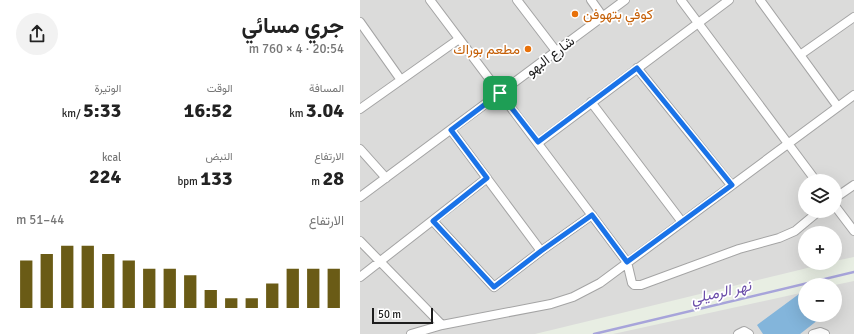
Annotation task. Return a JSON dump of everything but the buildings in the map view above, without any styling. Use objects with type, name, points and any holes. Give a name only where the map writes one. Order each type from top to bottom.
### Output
[{"type":"street","points":[[430,0],[627,262],[632,283],[634,285],[641,285],[739,249],[779,238],[795,231],[811,218]]},
{"type":"street","points":[[517,0],[556,52]]},
{"type":"street","points":[[591,0],[603,16]]},
{"type":"street","name":"شارع البهو","points":[[360,198],[625,0]]},
{"type":"street","points":[[681,0],[811,174]]},
{"type":"street","points":[[538,142],[729,0]]},
{"type":"street","points":[[760,0],[838,107]]},
{"type":"street","points":[[800,55],[854,17]]},
{"type":"street","points":[[360,22],[363,34],[401,80]]},
{"type":"street","points":[[360,109],[459,38]]},
{"type":"street","points":[[637,68],[732,185]]},
{"type":"street","points":[[411,334],[442,325],[551,304],[574,297],[600,283],[854,95]]},
{"type":"street","points":[[591,102],[682,222]]},
{"type":"street","points":[[451,130],[541,251]]},
{"type":"street","points":[[360,149],[386,178]]},
{"type":"street","points":[[360,277],[487,178]]},
{"type":"street","points":[[842,193],[854,185]]},
{"type":"street","points":[[433,221],[494,287],[592,215]]},
{"type":"street","points":[[842,215],[854,231]]},
{"type":"street","points":[[360,241],[442,325]]},
{"type":"street","points":[[738,334],[744,331],[748,334]]},
{"type":"street","points":[[813,334],[820,332],[825,334]]},
{"type":"shaded area","points":[[360,0],[854,0],[854,257],[842,260],[842,226],[798,226],[799,270],[535,334],[360,334]]},
{"type":"shaded area","points":[[854,281],[854,334],[613,334],[798,294],[798,322],[842,322],[842,284]]},
{"type":"shaded area","points":[[798,295],[798,322],[815,322],[800,334],[763,334],[757,325]]},
{"type":"waterway","name":"نهر الرميلي","points":[[594,334],[854,272]]},
{"type":"place","name":"كوفي بتهوفن","points":[[575,14]]},
{"type":"place","name":"مطعم بوراك","points":[[528,49]]},
{"type":"route","points":[[637,68],[732,185],[627,262],[592,215],[494,287],[433,221],[487,178],[451,130],[500,93],[538,142],[637,68]]}]
